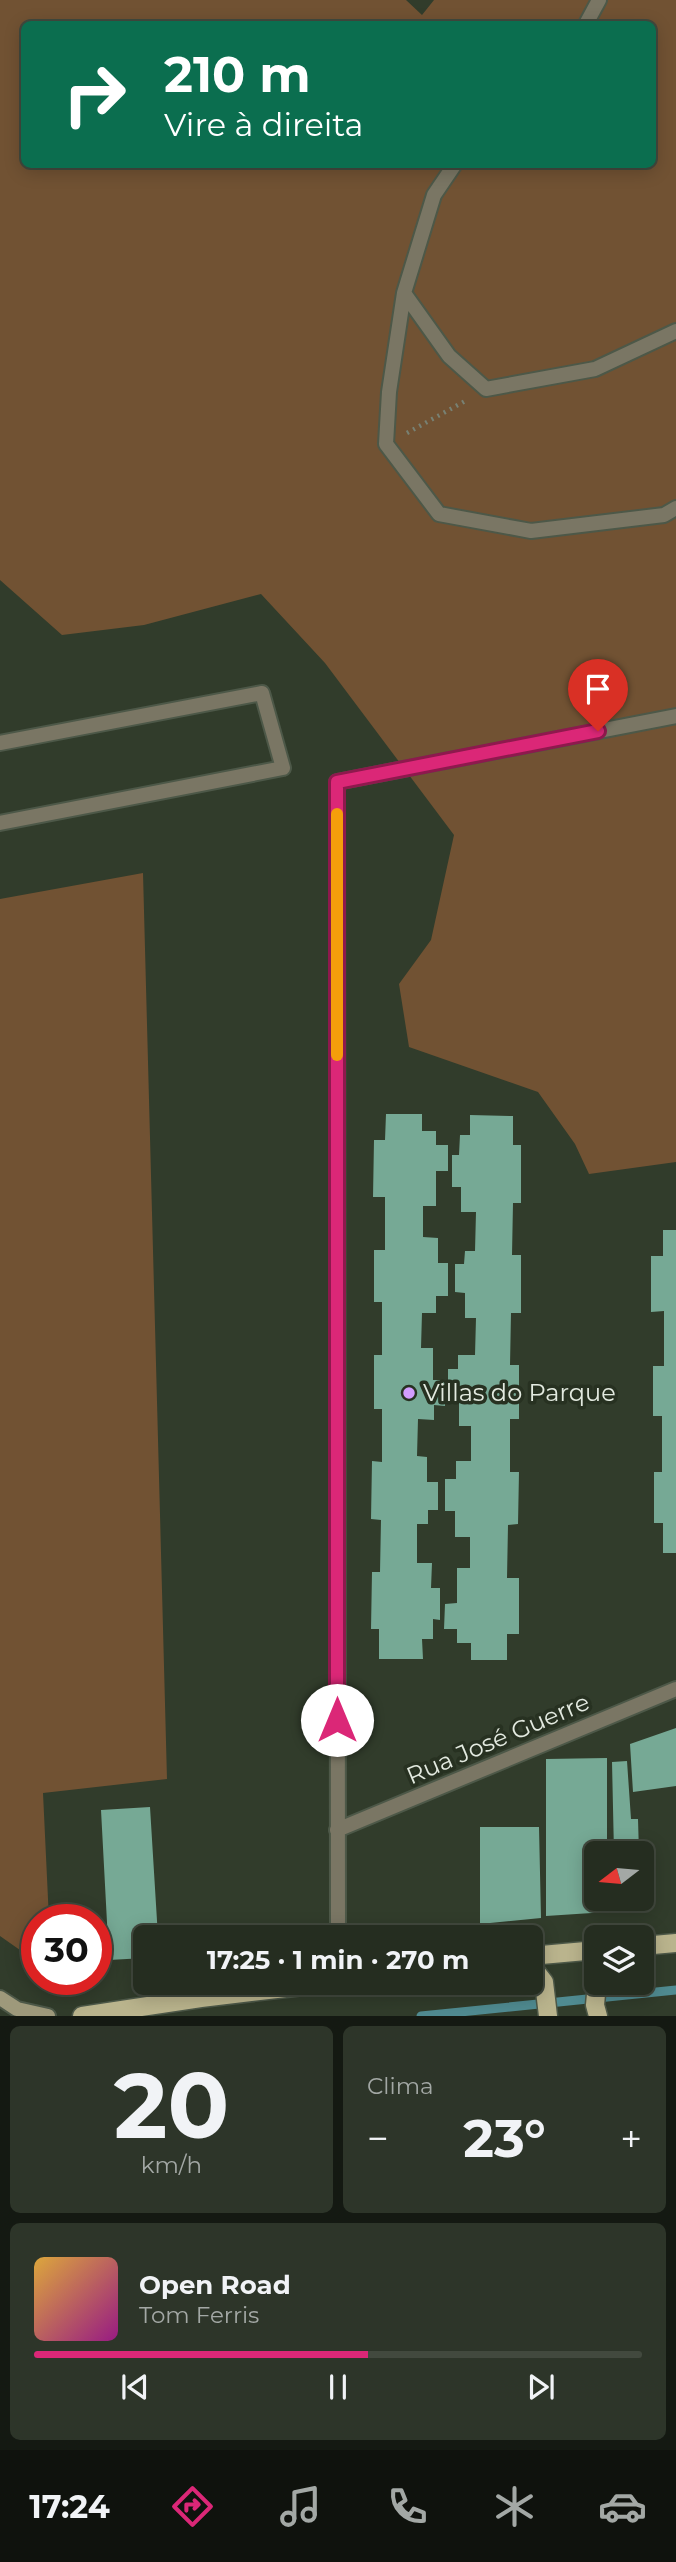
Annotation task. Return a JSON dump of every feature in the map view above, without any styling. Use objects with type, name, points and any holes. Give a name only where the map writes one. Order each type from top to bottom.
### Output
[{"type":"main road","points":[[654,1945],[676,1942]]},
{"type":"main road","points":[[543,1955],[584,1951]]},
{"type":"main road","points":[[543,1981],[548,2016]]},
{"type":"main road","points":[[82,2016],[227,1995]]},
{"type":"main road","points":[[596,1995],[598,2016]]},
{"type":"main road","points":[[0,1998],[17,2009],[48,2016]]},
{"type":"street","points":[[588,21],[599,0]]},
{"type":"street","points":[[452,168],[433,195],[404,293],[389,392],[386,444],[439,514],[531,531],[664,515],[676,508]]},
{"type":"street","points":[[404,293],[449,356],[486,390],[595,369],[676,331]]},
{"type":"street","points":[[0,743],[262,693],[284,768],[0,823]]},
{"type":"street","points":[[338,1925],[337,782],[676,716]]},
{"type":"street","name":"Rua José Guerre","points":[[337,1830],[676,1689]]},
{"type":"path","points":[[386,444],[486,390]]},
{"type":"shaded area","points":[[0,0],[406,0],[422,15],[434,0],[676,0],[676,1162],[589,1174],[575,1144],[538,1092],[409,1047],[399,984],[431,940],[454,835],[325,663],[261,594],[144,625],[62,635],[0,580]]},
{"type":"shaded area","points":[[143,873],[167,1779],[43,1793],[48,1904],[21,1904],[21,1951],[0,1936],[0,899]]},
{"type":"building","name":"Villas do Parque","points":[[386,1114],[422,1114],[422,1131],[436,1131],[436,1145],[448,1145],[448,1171],[436,1171],[436,1206],[423,1206],[423,1237],[438,1238],[438,1263],[448,1263],[448,1296],[436,1296],[436,1313],[422,1313],[421,1348],[433,1348],[433,1380],[445,1380],[445,1406],[434,1405],[434,1420],[418,1419],[417,1456],[427,1457],[427,1482],[438,1482],[438,1510],[428,1510],[428,1524],[417,1524],[417,1563],[432,1563],[431,1588],[440,1588],[440,1620],[433,1619],[433,1639],[422,1639],[423,1659],[379,1659],[379,1629],[371,1629],[372,1572],[380,1572],[381,1520],[371,1519],[372,1461],[382,1462],[382,1409],[374,1409],[374,1355],[382,1355],[382,1302],[374,1302],[374,1250],[385,1250],[385,1197],[373,1197],[374,1140],[385,1140]]},
{"type":"building","name":"Villas do Parque","points":[[470,1115],[513,1116],[513,1145],[521,1145],[521,1203],[513,1203],[512,1255],[521,1255],[521,1313],[511,1313],[510,1365],[519,1365],[519,1419],[510,1419],[510,1472],[519,1472],[518,1524],[508,1525],[507,1578],[519,1578],[519,1634],[507,1634],[507,1660],[471,1660],[471,1643],[457,1643],[457,1629],[444,1629],[445,1604],[457,1603],[457,1568],[470,1568],[470,1537],[455,1537],[455,1511],[445,1511],[445,1479],[456,1479],[456,1461],[471,1461],[471,1426],[459,1426],[459,1395],[448,1394],[448,1369],[458,1369],[458,1355],[475,1355],[476,1318],[465,1318],[465,1293],[455,1292],[455,1264],[464,1264],[465,1251],[475,1251],[476,1212],[461,1212],[461,1187],[452,1187],[452,1155],[459,1155],[460,1135],[470,1135]]},
{"type":"building","name":"Villas do Parque","points":[[663,1230],[676,1230],[676,1553],[663,1553],[663,1523],[654,1523],[654,1472],[662,1472],[662,1416],[653,1416],[653,1366],[664,1366],[664,1311],[651,1312],[651,1256],[663,1256]]},
{"type":"building","points":[[676,1728],[676,1786],[633,1792],[630,1744]]},
{"type":"building","points":[[607,1758],[607,1841],[584,1841],[584,1911],[607,1912],[546,1916],[546,1759]]},
{"type":"building","points":[[627,1761],[631,1819],[638,1819],[639,1841],[614,1841],[612,1762]]},
{"type":"building","points":[[150,1807],[157,1925],[133,1925],[133,1959],[112,1960],[112,1904],[106,1904],[101,1810]]},
{"type":"building","points":[[480,1827],[539,1827],[541,1918],[480,1924]]},
{"type":"waterway","points":[[421,2016],[676,1990]]},
{"type":"slow traffic","points":[[337,814],[337,1055]]},
{"type":"place","name":"Villas do Parque","points":[[409,1393]]},
{"type":"route","points":[[337,1720],[337,782],[598,731]]}]
